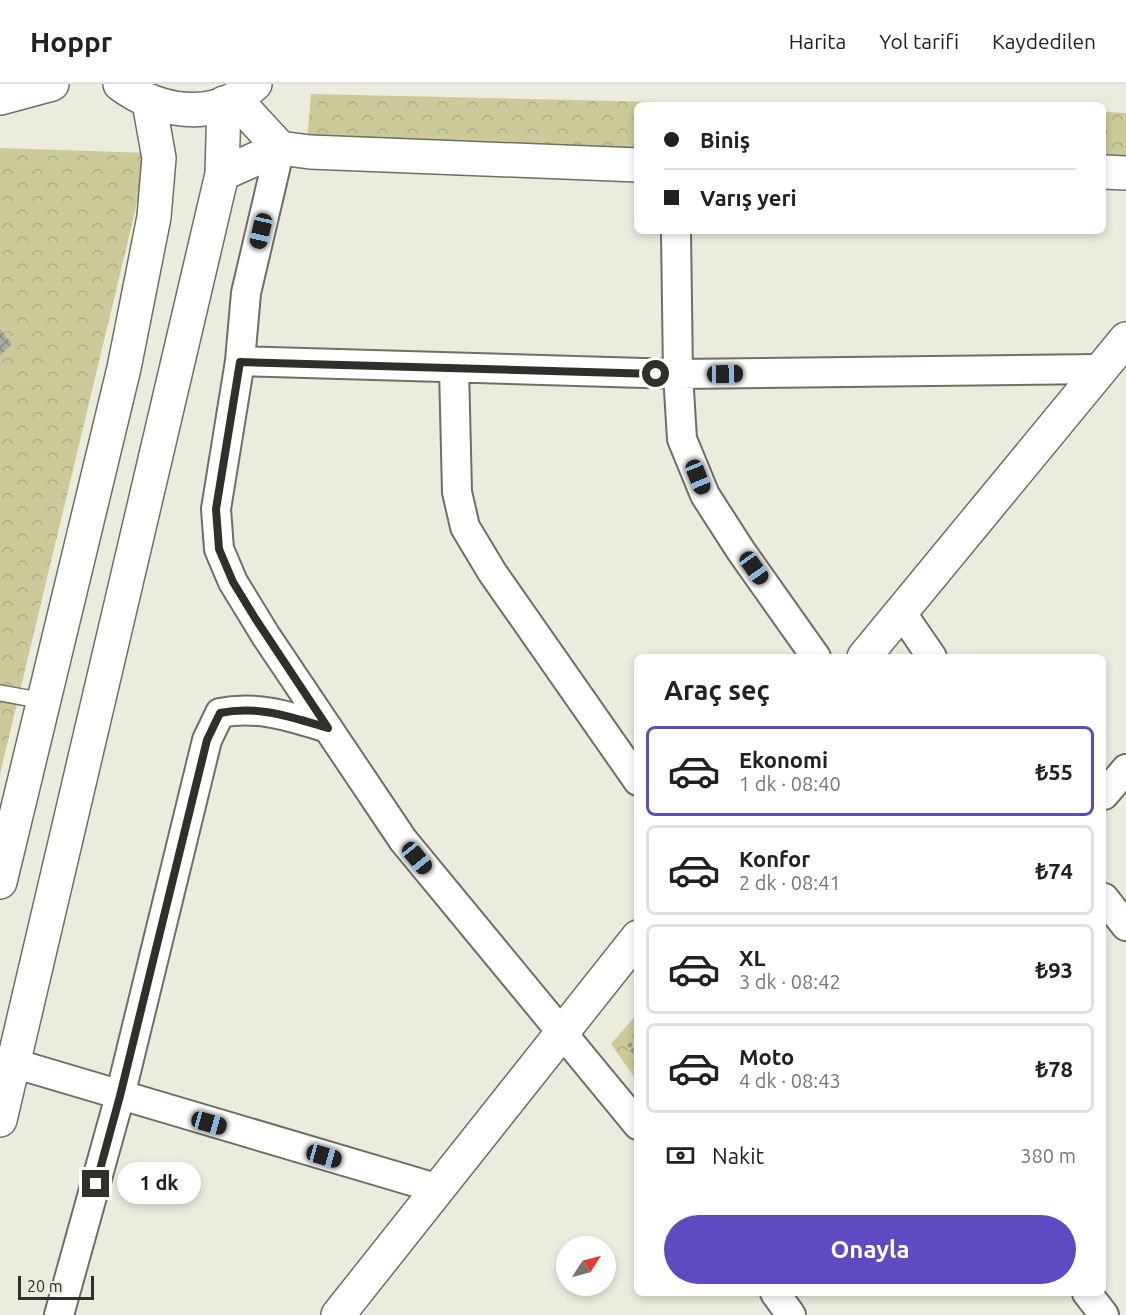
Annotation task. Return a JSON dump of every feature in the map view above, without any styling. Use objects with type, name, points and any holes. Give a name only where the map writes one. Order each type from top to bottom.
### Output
[{"type":"main road","points":[[0,98],[52,84]]},
{"type":"main road","points":[[120,84],[149,102],[174,108],[199,109],[238,95]]},
{"type":"main road","points":[[238,95],[280,148]]},
{"type":"main road","points":[[0,1120],[222,174],[238,95]]},
{"type":"main road","points":[[0,882],[124,368],[154,217],[159,158],[149,102]]},
{"type":"main road","points":[[222,174],[280,148],[322,152],[634,165]]},
{"type":"main road","points":[[1106,172],[1126,173]]},
{"type":"main road","points":[[866,654],[1126,339]]},
{"type":"main road","points":[[338,1315],[634,942]]},
{"type":"street","points":[[280,148],[246,293],[240,362],[216,509],[219,549],[233,582],[260,627],[403,840],[561,1035],[634,1120]]},
{"type":"street","points":[[676,234],[678,374],[682,439],[705,495],[741,551],[814,654]]},
{"type":"street","points":[[240,362],[678,374],[1099,369]]},
{"type":"street","points":[[454,368],[457,492],[465,527],[492,572],[634,775]]},
{"type":"street","points":[[901,612],[930,654]]},
{"type":"street","points":[[59,1315],[120,1096],[207,740],[220,713],[237,710],[266,711],[328,728]]},
{"type":"street","points":[[1106,793],[1126,769]]},
{"type":"street","points":[[1106,901],[1126,926]]},
{"type":"street","points":[[13,1063],[439,1189]]},
{"type":"street","points":[[1090,1296],[1104,1315]]},
{"type":"lane","points":[[0,693],[44,701]]},
{"type":"path","points":[[634,1041],[628,1047],[634,1052]]},
{"type":"green space","points":[[311,94],[656,102],[634,102],[634,147],[307,141]]},
{"type":"green space","points":[[1106,112],[1126,113],[1126,156],[1106,156]]},
{"type":"green space","points":[[0,148],[149,153],[0,774]]},
{"type":"green space","points":[[634,1017],[634,1077],[611,1044]]},
{"type":"building","points":[[0,329],[12,344],[0,356]]},
{"type":"route","points":[[96,1184],[120,1096],[207,740],[220,713],[237,710],[266,711],[328,728],[233,582],[219,549],[216,509],[240,362],[656,374]]}]
